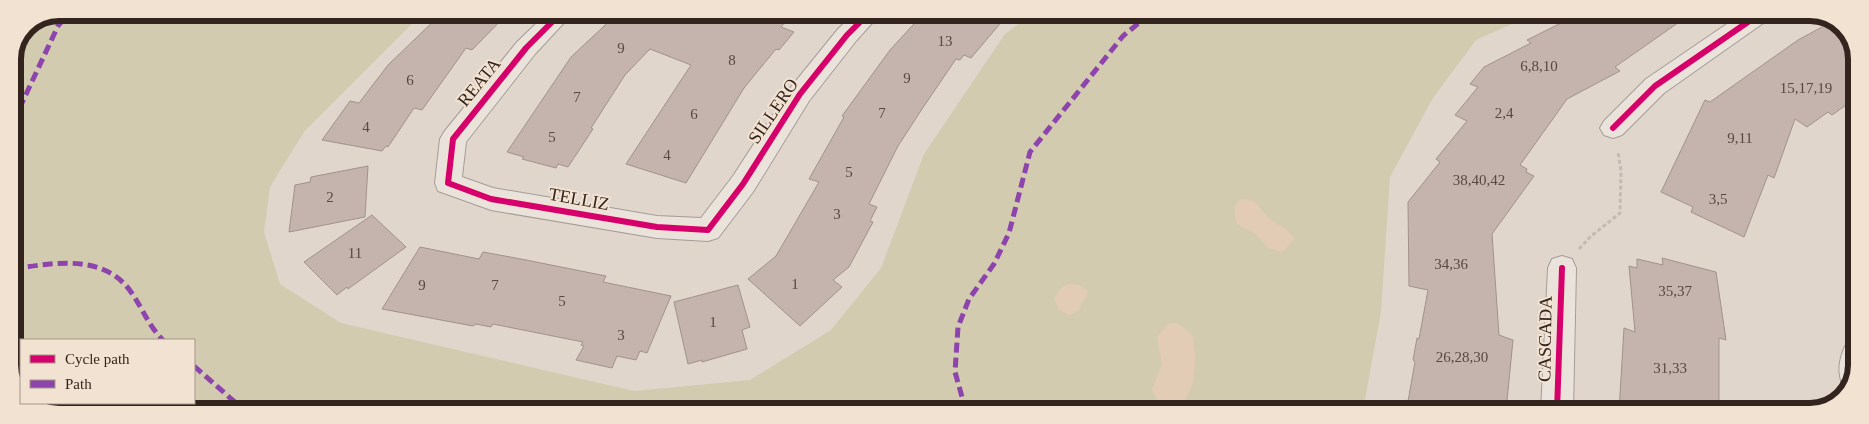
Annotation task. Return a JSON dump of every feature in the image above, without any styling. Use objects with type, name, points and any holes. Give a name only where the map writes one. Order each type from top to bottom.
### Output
[{"type":"street","name":"REATA","points":[[448,183],[453,139],[526,48],[553,21]]},
{"type":"street","name":"SILLERO","points":[[708,230],[743,184],[800,94],[847,35],[861,21]]},
{"type":"street","points":[[1613,128],[1655,86],[1749,21]]},
{"type":"street","name":"TELLIZ","points":[[448,183],[501,200],[657,228],[708,230]]},
{"type":"street","name":"CASCADA","points":[[1557,403],[1562,268]]},
{"type":"path","points":[[1562,268],[1590,237],[1620,213],[1621,171],[1613,128]]},
{"type":"shaded area","points":[[59,21],[415,21],[304,132],[270,187],[264,232],[280,284],[341,323],[634,391],[750,380],[831,330],[881,268],[924,154],[1005,34],[1022,21],[1519,21],[1476,40],[1433,98],[1390,177],[1381,312],[1364,403],[195,403],[195,339],[21,339],[22,52],[32,32],[45,24]]},
{"type":"sand","points":[[1241,199],[1255,202],[1270,219],[1290,232],[1294,239],[1283,252],[1268,248],[1256,234],[1237,224],[1234,211]]},
{"type":"sand","points":[[1067,284],[1079,285],[1088,291],[1080,309],[1070,315],[1059,310],[1054,299],[1060,289]]},
{"type":"sand","points":[[1178,323],[1192,335],[1194,344],[1194,378],[1191,390],[1183,403],[1160,403],[1152,389],[1162,364],[1157,337],[1168,324]]},
{"type":"building","points":[[434,21],[500,21],[472,50],[466,48],[422,110],[414,108],[388,147],[386,146],[382,151],[322,140],[350,101],[359,103],[388,65]]},
{"type":"building","points":[[609,21],[786,21],[781,27],[794,32],[779,50],[776,49],[744,88],[686,183],[626,164],[691,65],[650,49],[625,75],[568,167],[558,164],[556,168],[522,159],[524,157],[507,152],[571,57]]},
{"type":"building","points":[[917,21],[1002,21],[971,58],[964,55],[960,60],[956,59],[922,109],[898,146],[869,204],[877,207],[870,221],[873,222],[849,267],[833,280],[842,287],[800,326],[748,279],[776,256],[819,182],[809,179],[844,117],[842,116],[890,50]]},
{"type":"building","points":[[1565,21],[1681,21],[1615,67],[1620,71],[1567,99],[1520,165],[1527,169],[1526,172],[1534,176],[1492,234],[1499,335],[1513,340],[1507,403],[1408,403],[1415,362],[1413,360],[1428,290],[1409,286],[1408,202],[1440,162],[1436,159],[1467,121],[1455,115],[1478,87],[1470,84],[1484,67],[1531,43],[1527,40]]},
{"type":"building","points":[[1826,25],[1838,34],[1845,45],[1848,57],[1848,104],[1832,115],[1828,112],[1807,127],[1795,119],[1774,178],[1768,175],[1744,237],[1691,212],[1693,207],[1661,192],[1705,100],[1710,102],[1798,40]]},
{"type":"building","points":[[368,166],[365,217],[289,232],[295,185],[310,182],[311,177]]},
{"type":"building","points":[[372,215],[406,247],[337,295],[304,262]]},
{"type":"building","points":[[420,247],[479,259],[483,252],[521,259],[606,276],[603,282],[671,296],[647,353],[640,351],[636,360],[617,356],[612,368],[576,360],[584,346],[581,345],[583,342],[493,324],[491,327],[476,324],[473,326],[382,309]]},
{"type":"building","points":[[1662,258],[1716,272],[1726,340],[1719,338],[1719,403],[1619,403],[1624,328],[1635,332],[1629,266],[1637,268],[1637,259],[1663,265]]},
{"type":"building","points":[[738,285],[750,327],[742,330],[747,349],[702,362],[702,360],[688,364],[674,302]]},
{"type":"marked path","points":[[21,105],[58,26],[62,21]]},
{"type":"marked path","points":[[964,403],[955,372],[958,327],[969,299],[994,264],[1009,233],[1030,152],[1123,36],[1141,21]]},
{"type":"marked path","points":[[21,268],[44,264],[75,263],[104,269],[117,277],[129,289],[150,326],[162,339]]},
{"type":"marked path","points":[[195,367],[236,403]]},
{"type":"cycle path","points":[[553,21],[526,48],[453,139],[448,183],[491,199],[657,227],[708,230],[743,184],[800,94],[847,35],[861,21]]},
{"type":"cycle path","points":[[1613,128],[1655,86],[1749,21]]},
{"type":"cycle path","points":[[1557,403],[1562,268]]}]
